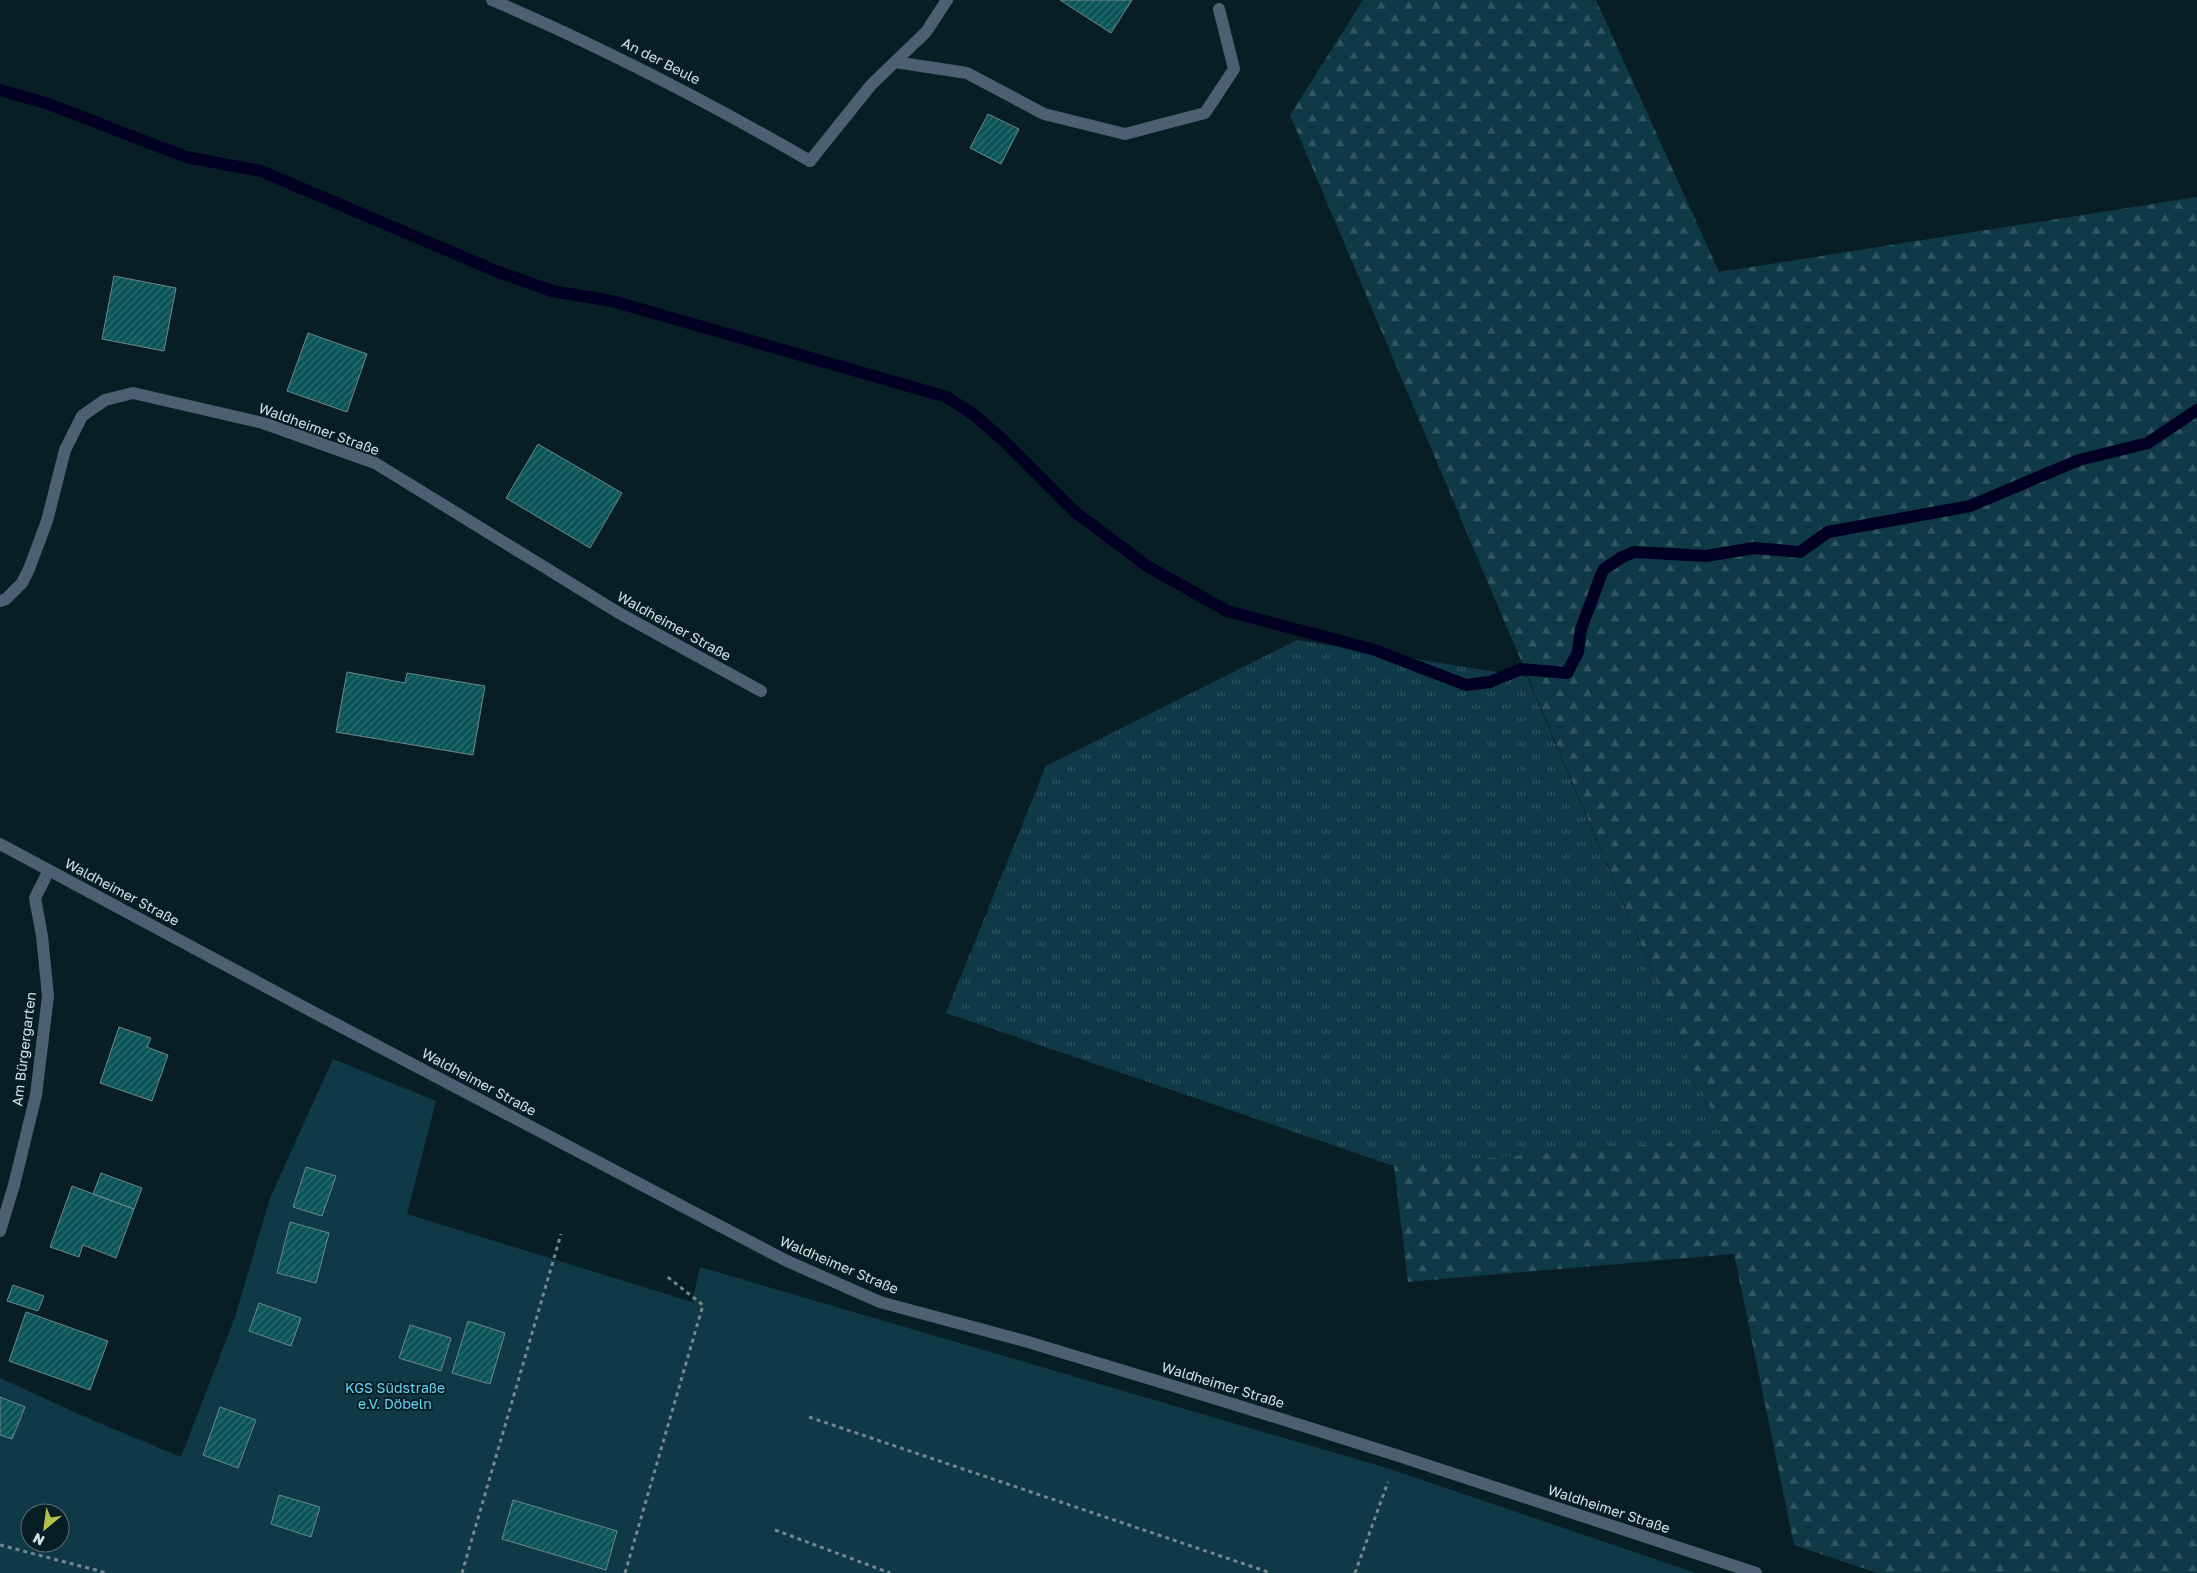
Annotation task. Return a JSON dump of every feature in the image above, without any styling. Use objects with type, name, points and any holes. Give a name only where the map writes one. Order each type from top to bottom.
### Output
[{"type":"street","name":"An der Beule","points":[[492,0],[573,34],[666,80],[810,161],[870,85],[896,62]]},
{"type":"street","points":[[896,62],[926,32],[947,0]]},
{"type":"street","points":[[896,62],[967,73],[1044,114],[1125,134],[1204,113],[1234,69],[1219,9]]},
{"type":"street","name":"Waldheimer Straße","points":[[0,601],[6,600],[22,583],[29,569],[47,521],[65,450],[82,416],[105,400],[133,393],[262,423],[375,464],[619,613],[761,691]]},
{"type":"street","name":"Waldheimer Straße","points":[[0,844],[304,1008],[771,1252],[880,1302],[1037,1344],[1396,1454],[1756,1573]]},
{"type":"street","name":"Am Bürgergarten","points":[[0,1231],[14,1185],[38,1078],[48,996],[42,936],[34,898],[49,870]]},
{"type":"path","points":[[462,1573],[561,1234]]},
{"type":"path","points":[[625,1573],[702,1305],[665,1275]]},
{"type":"path","points":[[809,1418],[1271,1573]]},
{"type":"path","points":[[1355,1573],[1383,1501],[1396,1454]]},
{"type":"path","points":[[775,1530],[890,1573]]},
{"type":"path","points":[[0,1545],[107,1573]]},
{"type":"green space","points":[[1363,0],[1596,0],[1719,272],[2197,197],[2197,1573],[1877,1573],[1794,1545],[1734,1254],[1408,1282],[1394,1166],[1723,1138],[1290,115]]},
{"type":"green space","points":[[1297,640],[1527,677],[1723,1138],[1394,1166],[946,1013],[1046,766]]},
{"type":"green space","name":"KGS Südstraße e.V. Döbeln","points":[[333,1059],[436,1101],[407,1214],[692,1302],[700,1267],[1390,1469],[1696,1573],[0,1573],[0,1378],[92,1420],[181,1457],[235,1317],[270,1198]]},
{"type":"building","points":[[1060,0],[1132,0],[1111,33]]},
{"type":"building","points":[[988,114],[1019,129],[1001,164],[970,148]]},
{"type":"building","points":[[114,276],[176,288],[164,351],[102,339]]},
{"type":"building","points":[[308,333],[367,354],[347,412],[287,391]]},
{"type":"building","points":[[538,444],[622,493],[590,548],[506,498]]},
{"type":"building","points":[[347,672],[405,683],[407,673],[485,686],[473,755],[336,732]]},
{"type":"building","points":[[119,1027],[151,1038],[147,1047],[168,1055],[152,1101],[100,1083]]},
{"type":"building","points":[[306,1167],[336,1176],[322,1216],[293,1207]]},
{"type":"building","points":[[101,1173],[142,1188],[134,1209],[93,1194]]},
{"type":"building","points":[[72,1186],[134,1209],[116,1258],[83,1245],[79,1257],[50,1247]]},
{"type":"building","points":[[290,1222],[329,1233],[316,1283],[277,1273]]},
{"type":"building","points":[[13,1285],[44,1296],[38,1311],[7,1301]]},
{"type":"building","points":[[259,1303],[301,1318],[291,1346],[249,1331]]},
{"type":"building","points":[[26,1312],[108,1341],[90,1390],[9,1361]]},
{"type":"building","points":[[468,1321],[505,1333],[490,1384],[452,1373]]},
{"type":"building","points":[[410,1325],[451,1338],[441,1371],[399,1358]]},
{"type":"building","points":[[0,1397],[25,1407],[12,1439],[0,1435]]},
{"type":"building","points":[[220,1407],[256,1420],[238,1468],[203,1455]]},
{"type":"building","points":[[279,1495],[320,1507],[311,1537],[271,1524]]},
{"type":"building","points":[[513,1500],[617,1531],[606,1570],[502,1539]]},
{"type":"waterway","points":[[0,90],[46,103],[186,157],[261,171],[496,271],[552,291],[612,301],[947,397],[977,417],[1003,440],[1075,512],[1147,566],[1227,611],[1375,650],[1466,685],[1490,682],[1521,669],[1567,673],[1578,652],[1581,629],[1603,570],[1622,557],[1634,552],[1706,556],[1754,548],[1800,552],[1828,532],[1970,506],[2079,460],[2148,443],[2197,410]]}]
